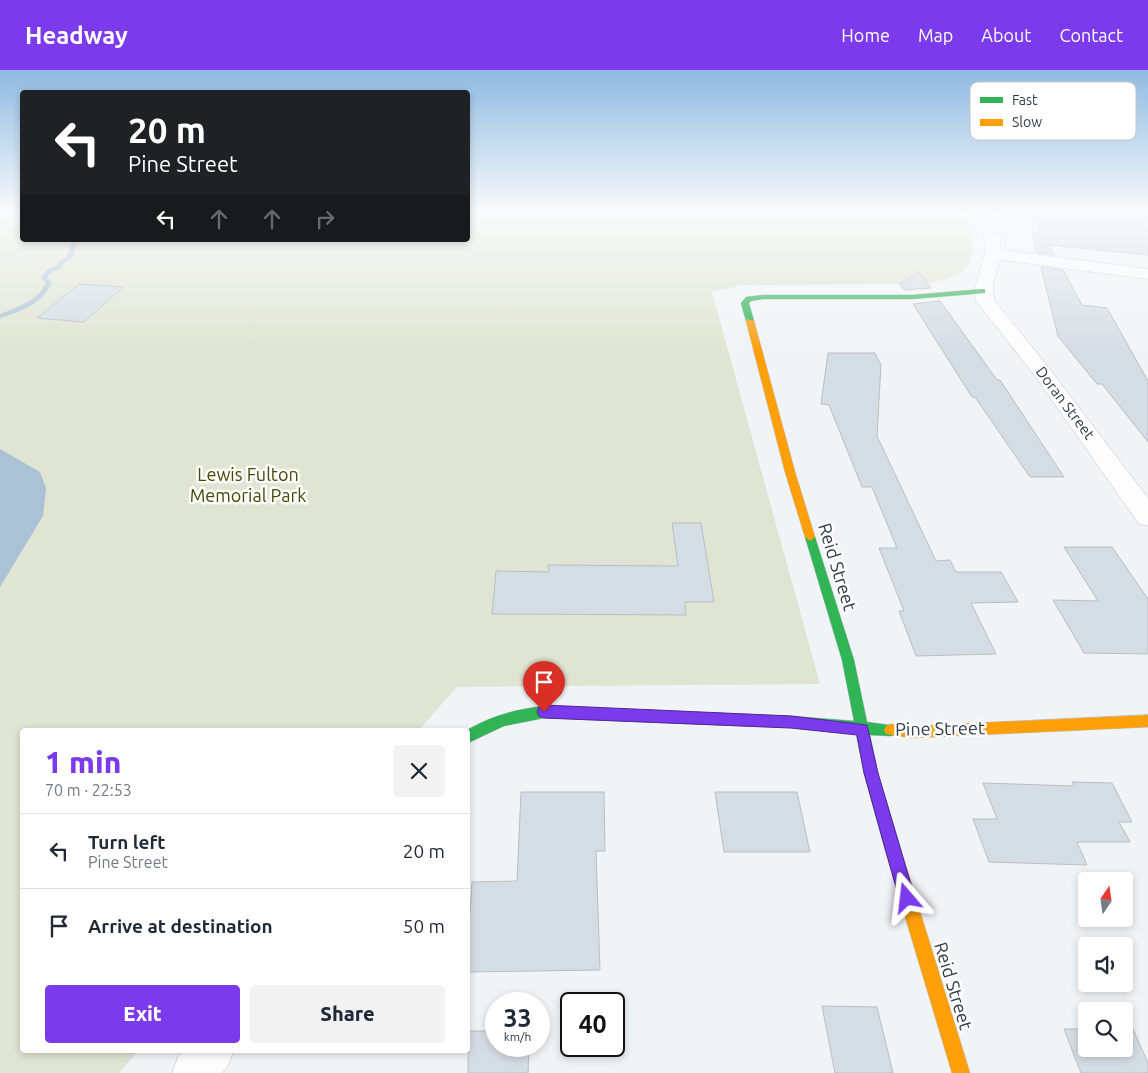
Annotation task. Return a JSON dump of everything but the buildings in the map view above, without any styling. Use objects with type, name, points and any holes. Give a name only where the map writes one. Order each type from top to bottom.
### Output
[{"type":"street","points":[[982,290],[991,260]]},
{"type":"street","points":[[1038,260],[1148,274]]},
{"type":"street","name":"Doran Street","points":[[982,290],[988,306],[1039,368],[1148,517]]},
{"type":"street","name":"Reid Street","points":[[961,1073],[871,773],[848,660],[790,472],[744,302],[749,299],[763,297],[912,297],[982,290]]},
{"type":"street","name":"Pine Street","points":[[470,735],[484,726],[506,717],[544,712],[791,722],[912,732],[1148,721]]},
{"type":"street","points":[[194,1073],[210,1053]]},
{"type":"green space","name":"Lewis Fulton Memorial Park","points":[[0,260],[970,260],[967,266],[959,273],[934,282],[917,284],[742,285],[712,292],[820,684],[457,687],[421,728],[20,728],[20,1053],[136,1053],[119,1073],[0,1073]]},
{"type":"water","points":[[0,449],[40,472],[46,488],[43,516],[0,587]]},
{"type":"waterway","points":[[0,316],[29,304],[42,295],[49,282],[44,278],[45,276],[51,270],[59,268],[61,262],[65,260]]},
{"type":"traffic: fast","points":[[750,321],[745,303],[749,299],[763,297],[912,297],[982,291]]},
{"type":"traffic: fast","points":[[810,537],[848,660],[871,773],[893,850]]},
{"type":"traffic: fast","points":[[470,736],[504,720],[544,712],[791,722],[891,730]]},
{"type":"traffic: slow","points":[[750,321],[790,472],[810,537]]},
{"type":"traffic: slow","points":[[891,730],[912,732],[1148,721]]},
{"type":"traffic: slow","points":[[893,850],[961,1073]]},
{"type":"route","points":[[544,712],[791,722],[863,729],[871,773],[907,898]]}]
